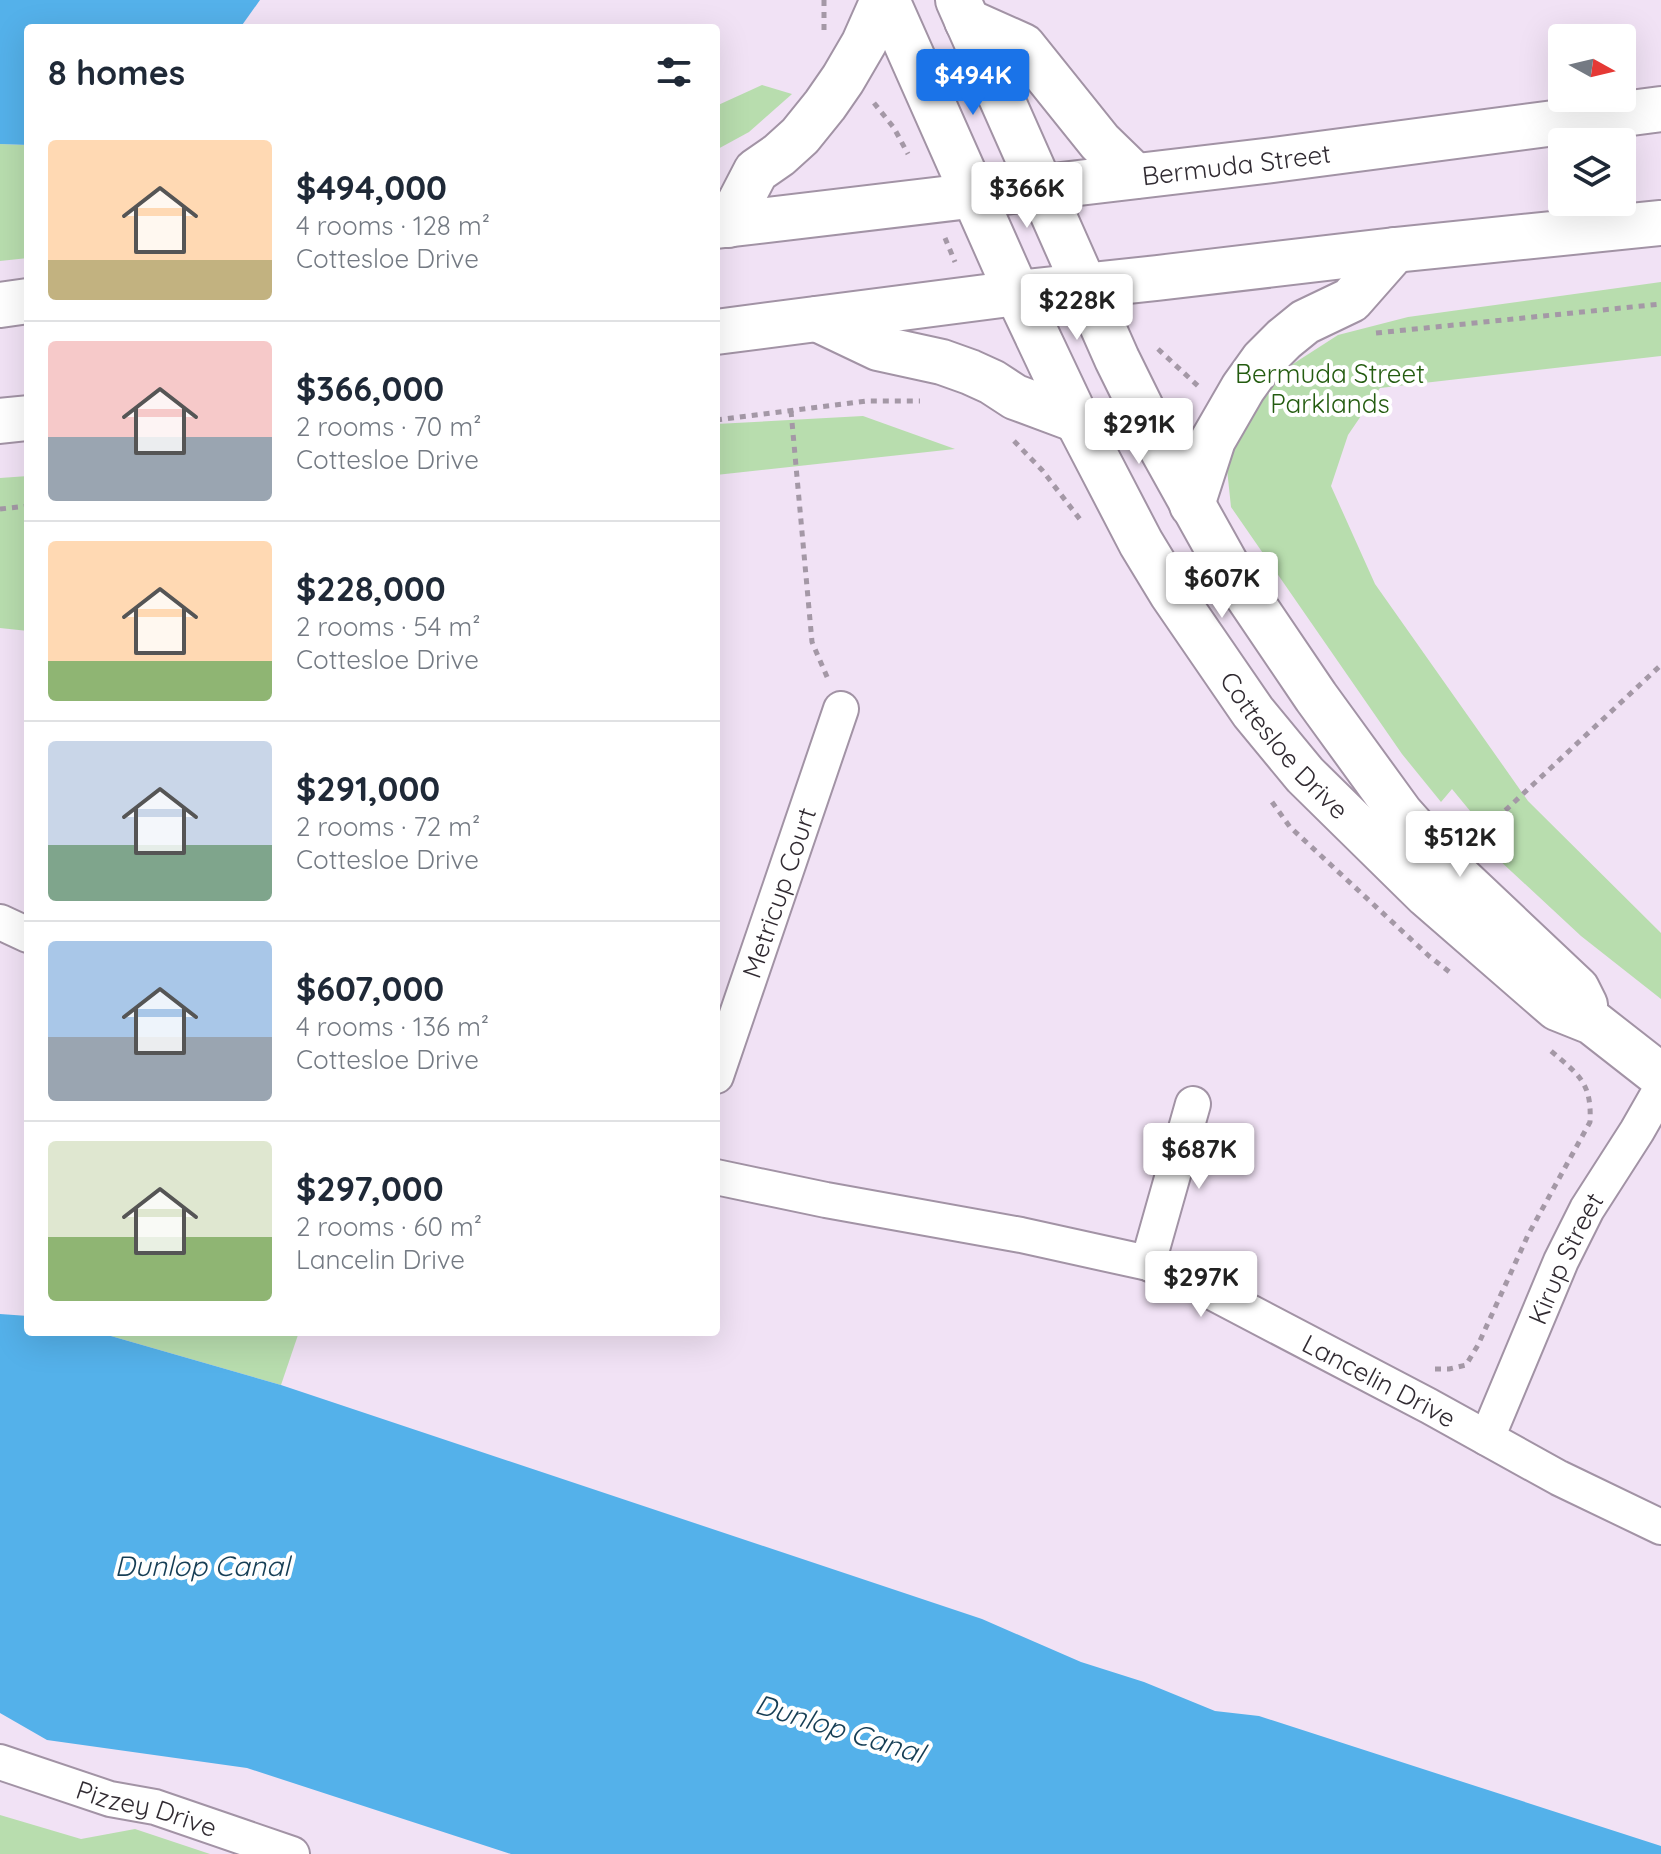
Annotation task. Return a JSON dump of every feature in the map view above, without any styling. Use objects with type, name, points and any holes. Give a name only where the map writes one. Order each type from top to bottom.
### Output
[{"type":"main road","name":"Cottesloe Drive","points":[[885,0],[1077,420],[1141,543],[1253,712],[1305,775],[1380,851],[1485,947],[1557,1008],[1592,1022],[1661,1076]]},
{"type":"main road","points":[[722,225],[756,171],[800,136],[834,92],[864,43],[885,0]]},
{"type":"main road","name":"Cottesloe Drive","points":[[962,11],[1117,359],[1192,505],[1242,589],[1384,791],[1451,870],[1577,989],[1592,1022]]},
{"type":"main road","points":[[962,11],[1023,46],[1091,131],[1135,176]]},
{"type":"main road","name":"Bermuda Street","points":[[722,225],[921,182],[974,195],[1273,160],[1661,109]]},
{"type":"main road","points":[[720,331],[1017,293],[1661,223]]},
{"type":"main road","points":[[1192,505],[1213,440],[1263,360],[1305,322],[1351,300],[1395,250]]},
{"type":"main road","points":[[0,305],[24,302]]},
{"type":"main road","points":[[817,319],[878,348],[942,362],[970,372],[1015,397],[1077,420]]},
{"type":"main road","points":[[0,421],[24,418]]},
{"type":"street","name":"Metricup Court","points":[[720,1064],[841,709]]},
{"type":"street","points":[[0,922],[24,933]]},
{"type":"street","name":"Kirup Street","points":[[1487,1438],[1561,1261],[1587,1209],[1661,1089]]},
{"type":"street","points":[[1148,1263],[1193,1104]]},
{"type":"street","name":"Lancelin Drive","points":[[720,1178],[1021,1235],[1148,1263],[1200,1286],[1559,1478],[1661,1527]]},
{"type":"street","name":"Pizzey Drive","points":[[0,1762],[110,1799],[155,1807],[292,1854]]},
{"type":"path","points":[[867,96],[894,128],[921,182],[971,299]]},
{"type":"path","points":[[1373,333],[1661,304]]},
{"type":"path","points":[[1151,341],[1200,388]]},
{"type":"path","points":[[720,420],[866,401],[930,402]]},
{"type":"path","points":[[791,411],[812,642],[841,709]]},
{"type":"path","points":[[0,509],[24,506]]},
{"type":"path","points":[[1479,835],[1661,665]]},
{"type":"path","points":[[1414,1398],[1433,1369],[1466,1365],[1528,1235],[1590,1122],[1587,1085],[1546,1047]]},
{"type":"green space","points":[[762,85],[792,94],[749,132],[720,148],[720,104]]},
{"type":"green space","points":[[0,144],[24,145],[24,258],[0,261]]},
{"type":"green space","name":"Bermuda Street Parklands","points":[[1661,282],[1661,356],[1380,388],[1348,435],[1331,486],[1375,584],[1528,801],[1661,933],[1661,999],[1581,936],[1470,833],[1480,823],[1452,789],[1441,802],[1402,754],[1231,507],[1227,469],[1252,414],[1282,371],[1338,335],[1408,317]]},
{"type":"green space","points":[[863,416],[955,449],[720,475],[720,424]]},
{"type":"green space","points":[[24,476],[24,631],[0,628],[0,478]]},
{"type":"green space","points":[[111,1336],[298,1336],[281,1385]]},
{"type":"green space","points":[[0,1815],[81,1839],[135,1829],[210,1854],[0,1854]]},
{"type":"water","points":[[0,0],[260,0],[243,24],[24,24],[24,145],[0,144]]},
{"type":"water","name":"Dunlop Canal","points":[[0,1314],[24,1316],[24,1336],[111,1336],[281,1385],[982,1619],[1081,1662],[1144,1682],[1215,1711],[1259,1716],[1661,1846],[1661,1854],[511,1854],[247,1768],[47,1740],[0,1713]]}]
